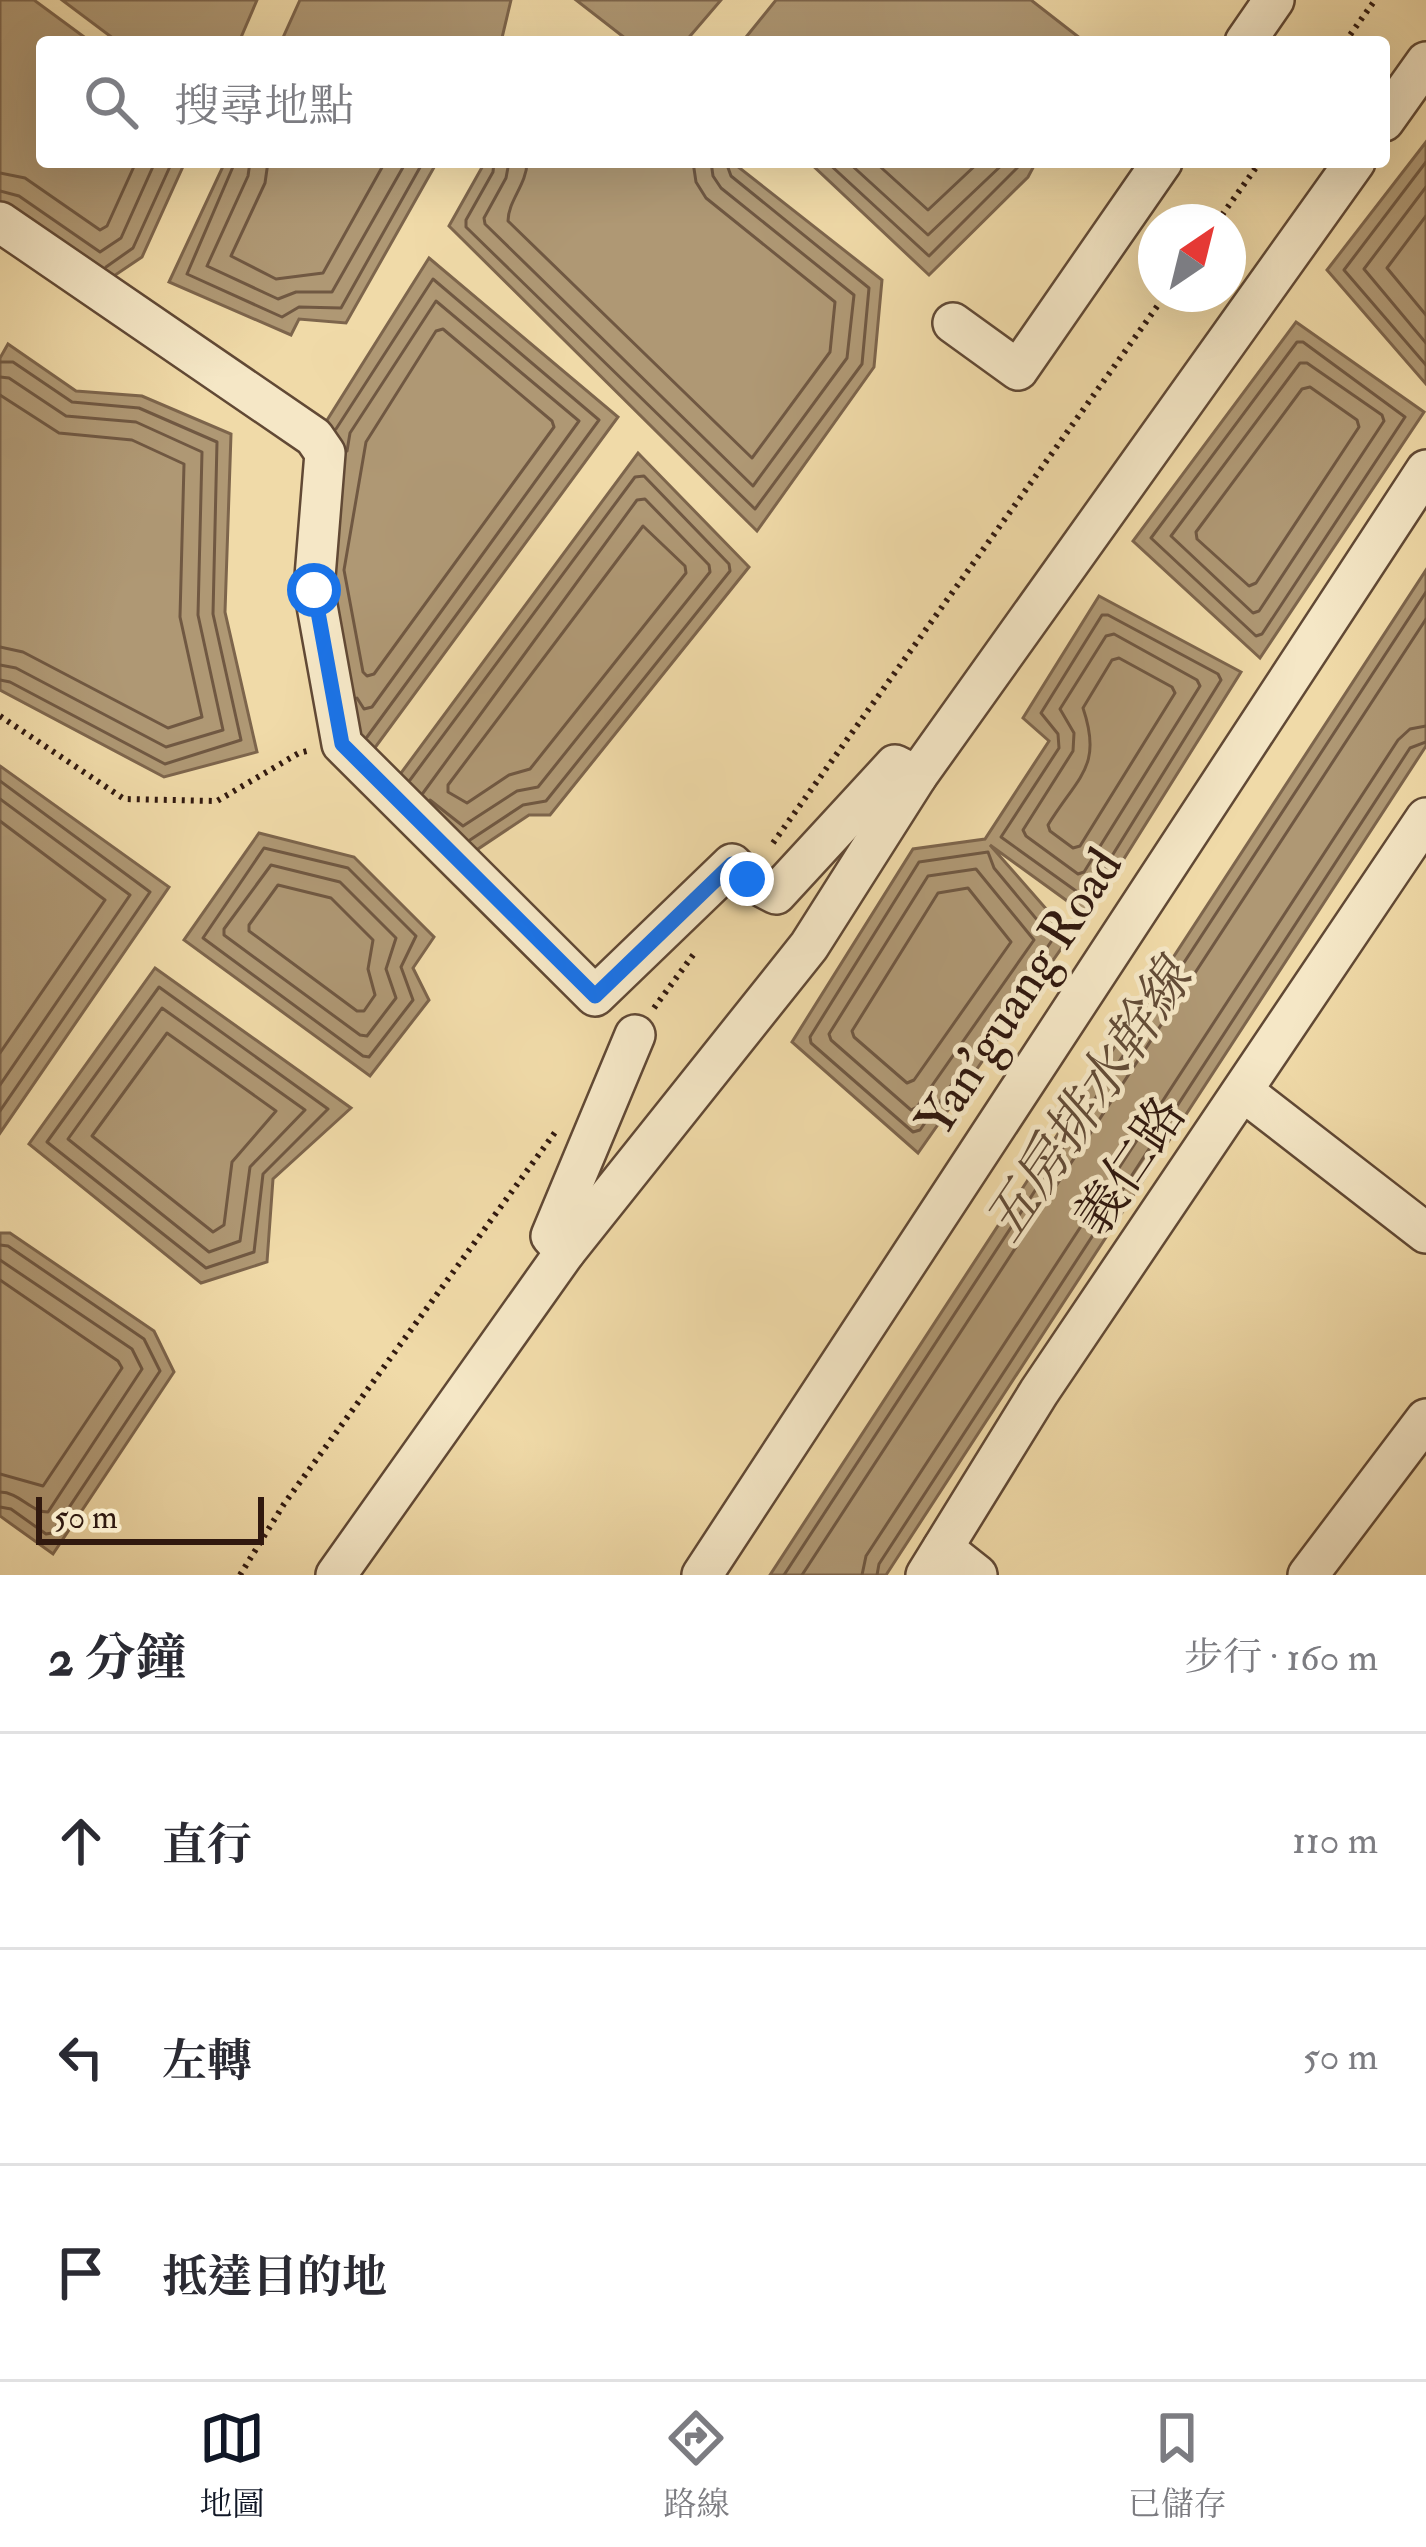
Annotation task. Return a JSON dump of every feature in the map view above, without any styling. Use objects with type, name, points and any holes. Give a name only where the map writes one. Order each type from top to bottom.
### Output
[{"type":"street","points":[[1249,36],[1274,0]]},
{"type":"street","points":[[1390,113],[1426,62]]},
{"type":"street","points":[[953,323],[1018,370],[1158,168]]},
{"type":"street","points":[[336,1575],[565,1252],[808,946],[917,776],[1350,168]]},
{"type":"street","points":[[0,222],[314,436],[326,453],[314,590],[342,744],[595,996],[732,864],[747,879],[776,894],[895,765],[917,776]]},
{"type":"street","name":"Yan'guang Road","points":[[702,1575],[1426,470]]},
{"type":"street","name":"義仁路","points":[[934,1562],[1039,1392],[1426,818]]},
{"type":"street","points":[[565,1252],[551,1236],[635,1035]]},
{"type":"street","points":[[1244,1092],[1426,1233]]},
{"type":"street","points":[[1308,1575],[1426,1419]]},
{"type":"street","points":[[934,1562],[977,1575]]},
{"type":"path","points":[[1349,36],[1375,0]]},
{"type":"path","points":[[1230,204],[1256,168]]},
{"type":"path","points":[[814,786],[1153,312]]},
{"type":"path","points":[[0,716],[124,799],[218,801],[299,753],[342,744]]},
{"type":"path","points":[[240,1575],[284,1504],[564,1120]]},
{"type":"water","points":[[0,0],[34,0],[83,36],[36,36],[36,168],[182,168],[142,257],[99,286],[0,215]]},
{"type":"water","points":[[62,0],[257,0],[242,36],[110,36]]},
{"type":"water","points":[[300,0],[511,0],[502,36],[284,36]]},
{"type":"water","points":[[576,0],[721,0],[690,36],[622,36]]},
{"type":"water","points":[[776,0],[1031,0],[1077,36],[747,36]]},
{"type":"water","points":[[1426,142],[1426,384],[1327,270]]},
{"type":"water","points":[[222,168],[434,168],[346,323],[299,319],[291,335],[169,282]]},
{"type":"water","points":[[482,168],[740,168],[882,280],[874,367],[757,531],[449,226]]},
{"type":"water","points":[[815,168],[1033,168],[929,275]]},
{"type":"water","points":[[429,258],[618,417],[363,764],[320,689],[324,425]]},
{"type":"water","points":[[1296,322],[1424,412],[1260,658],[1133,541]]},
{"type":"water","points":[[8,344],[76,391],[142,396],[231,434],[225,612],[257,752],[164,777],[0,690],[0,358]]},
{"type":"water","points":[[638,453],[749,567],[550,815],[529,815],[460,861],[384,796]]},
{"type":"water","name":"五房排水幹線","points":[[1426,570],[1426,746],[886,1575],[770,1575]]},
{"type":"water","points":[[1099,596],[1241,672],[1088,916],[990,845],[1070,936],[918,1153],[792,1042],[913,849],[985,839],[1049,741],[1023,718]]},
{"type":"water","points":[[0,766],[169,887],[0,1133]]},
{"type":"water","points":[[259,833],[354,857],[434,937],[413,968],[429,1000],[370,1076],[184,940]]},
{"type":"water","points":[[155,968],[351,1108],[273,1179],[267,1262],[201,1283],[29,1144]]},
{"type":"water","points":[[0,1233],[10,1233],[154,1331],[174,1372],[53,1554],[0,1516]]},
{"type":"route","points":[[314,590],[342,744],[595,996],[732,864],[747,879]]}]
